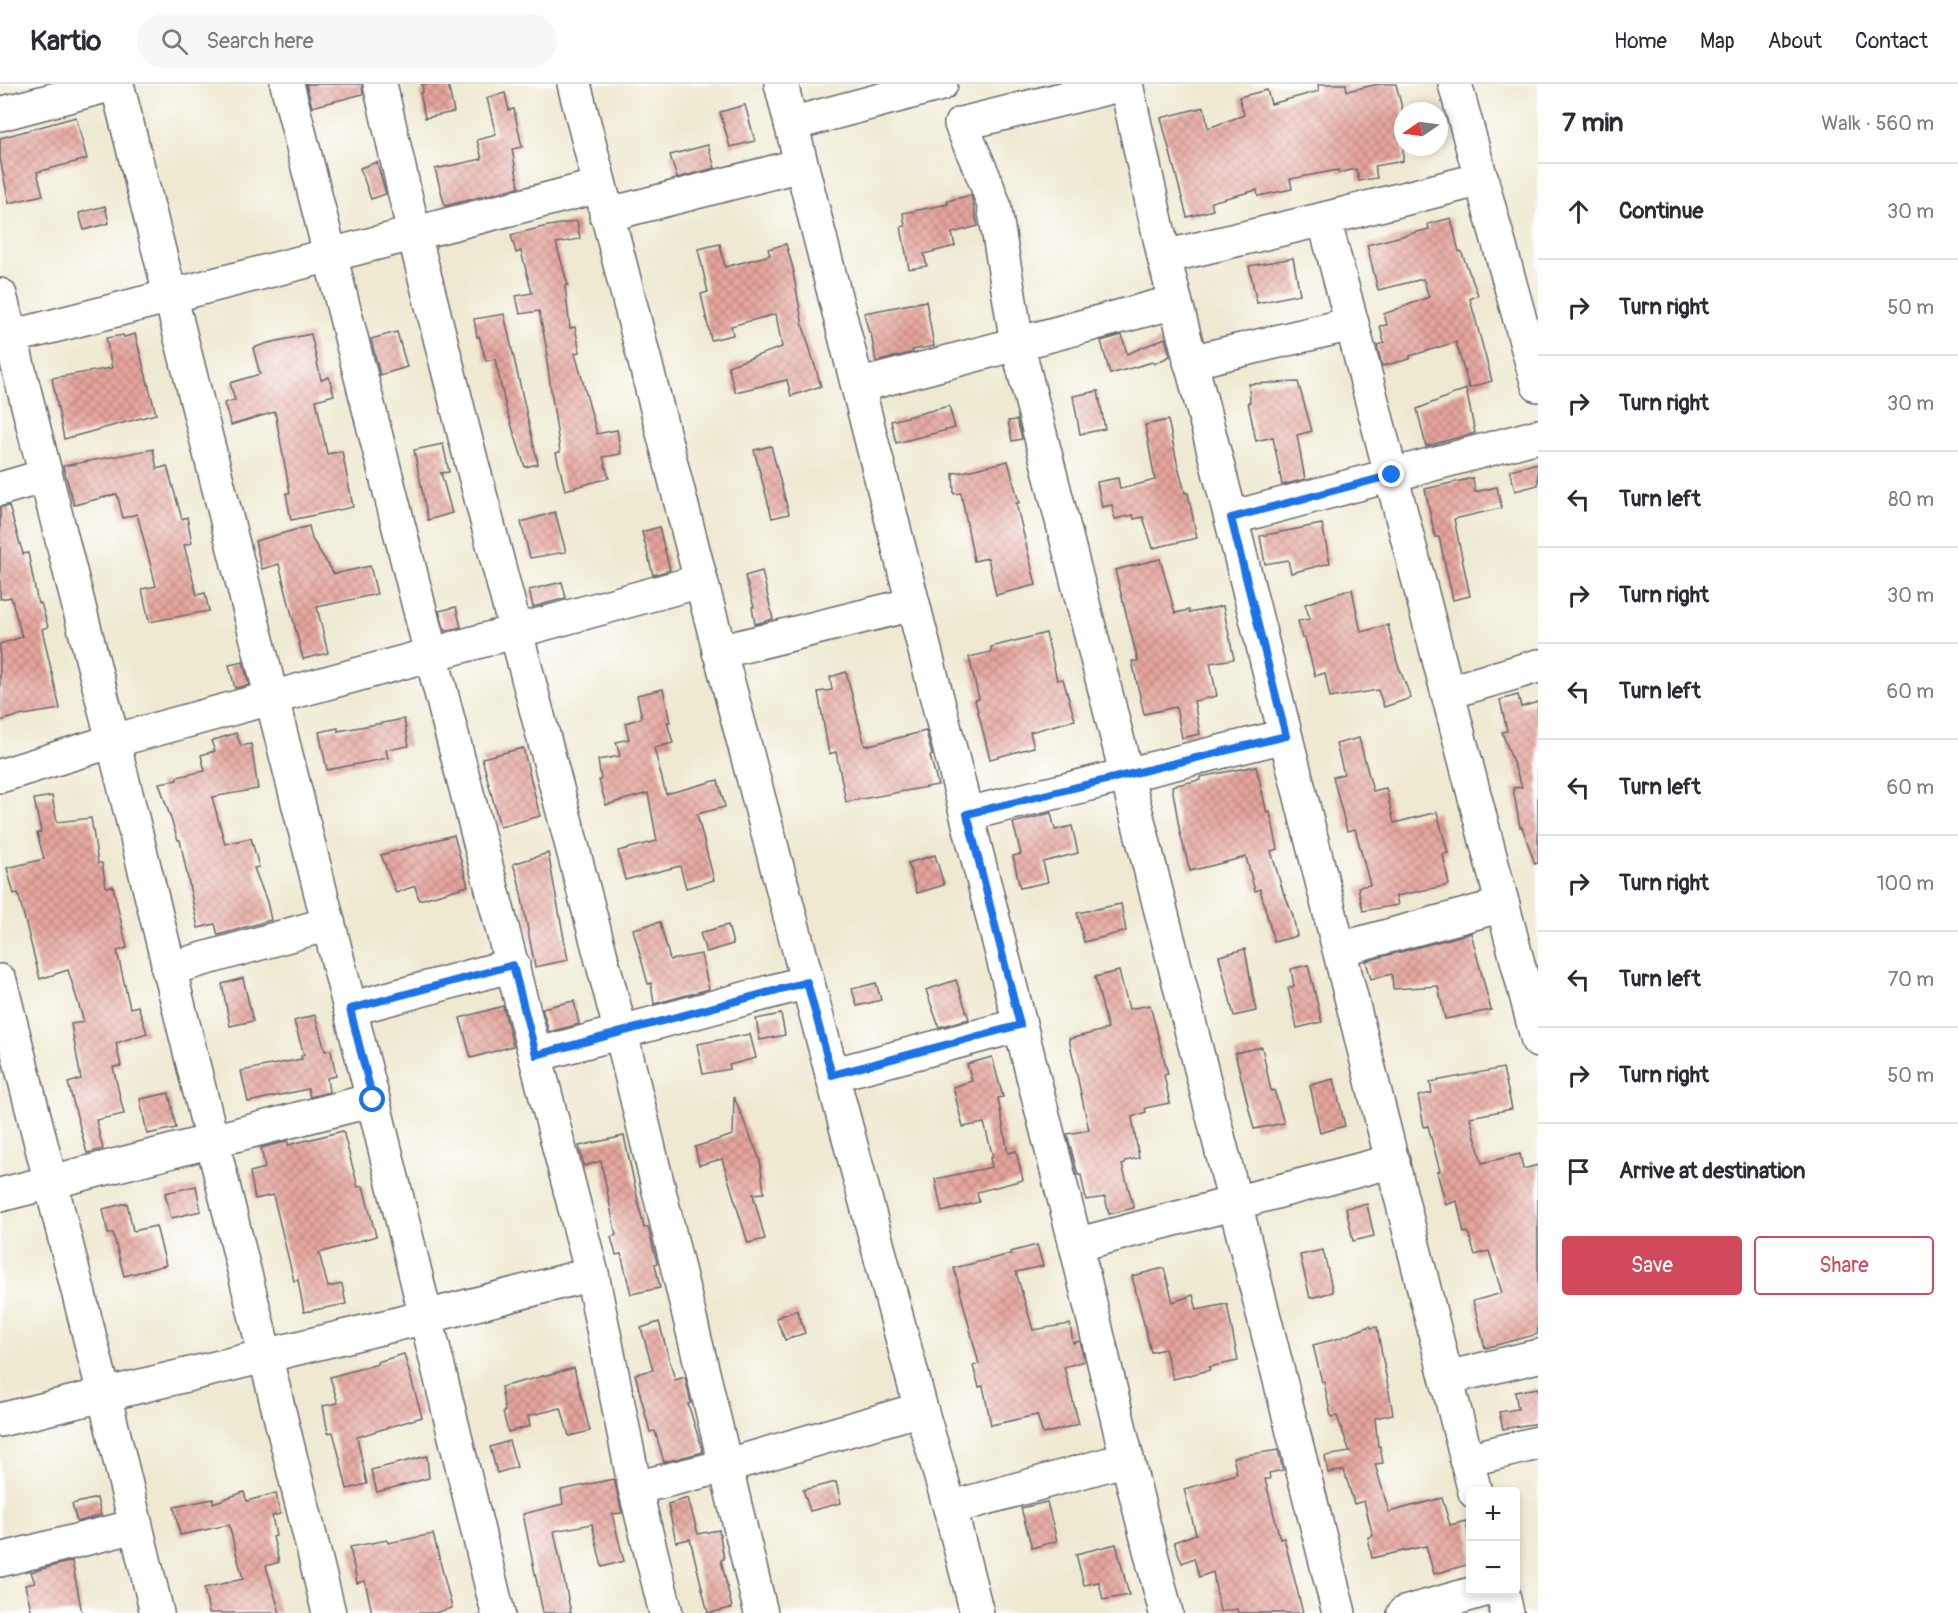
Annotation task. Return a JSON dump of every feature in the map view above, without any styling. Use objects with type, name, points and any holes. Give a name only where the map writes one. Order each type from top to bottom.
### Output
[{"type":"street","points":[[0,114],[115,84],[171,295],[270,697],[373,1100],[498,1613]]},
{"type":"street","points":[[287,84],[431,654],[592,1274],[635,1488],[666,1613]]},
{"type":"street","points":[[380,84],[414,234],[621,1033],[760,1613]]},
{"type":"street","points":[[574,84],[700,581],[977,1613]]},
{"type":"street","points":[[781,84],[1077,1245],[1166,1613]]},
{"type":"street","points":[[791,124],[941,84]]},
{"type":"street","points":[[951,84],[961,124],[986,180],[994,205],[1017,343],[1339,1613]]},
{"type":"street","points":[[961,124],[1124,84],[1175,302],[1474,1487]]},
{"type":"street","points":[[1455,84],[1538,385]]},
{"type":"street","points":[[11,337],[414,234],[801,165]]},
{"type":"street","points":[[1164,257],[1482,179]]},
{"type":"street","points":[[1324,219],[1538,1041]]},
{"type":"street","points":[[0,295],[329,1613]]},
{"type":"street","points":[[858,386],[1175,302]]},
{"type":"street","points":[[1190,362],[1352,324]]},
{"type":"street","points":[[1231,518],[1538,436]]},
{"type":"street","points":[[0,489],[45,476]]},
{"type":"street","points":[[0,776],[113,741],[270,697],[700,581]]},
{"type":"street","points":[[719,652],[913,604]]},
{"type":"street","points":[[1449,692],[1538,666]]},
{"type":"street","points":[[967,814],[1286,736]]},
{"type":"street","points":[[1340,949],[1503,905]]},
{"type":"street","points":[[168,969],[328,924]]},
{"type":"street","points":[[350,1009],[513,965]]},
{"type":"street","points":[[536,1055],[807,982]]},
{"type":"street","points":[[2,1000],[51,1184],[157,1613]]},
{"type":"street","points":[[832,1075],[1020,1025]]},
{"type":"street","points":[[0,1195],[51,1184],[373,1100]]},
{"type":"street","points":[[1077,1245],[1393,1161]]},
{"type":"street","points":[[0,1420],[426,1317],[592,1274]]},
{"type":"street","points":[[1447,1378],[1538,1356]]},
{"type":"street","points":[[635,1488],[725,1466],[921,1409]]},
{"type":"street","points":[[1466,1460],[1538,1443]]},
{"type":"street","points":[[950,1508],[1127,1459]]},
{"type":"street","points":[[0,1560],[136,1526]]},
{"type":"street","points":[[1404,1613],[1467,1595]]},
{"type":"street","points":[[1503,1595],[1507,1613]]},
{"type":"building","points":[[306,84],[362,84],[363,94],[312,107]]},
{"type":"building","points":[[422,84],[448,84],[454,112],[425,118],[420,93],[423,92]]},
{"type":"building","points":[[1318,84],[1346,84],[1347,91],[1379,84],[1396,84],[1400,102],[1394,102],[1394,156],[1403,156],[1403,161],[1375,166],[1377,178],[1359,181],[1356,169],[1290,179],[1292,189],[1258,196],[1257,190],[1211,202],[1213,210],[1187,217],[1161,118],[1204,107],[1208,128],[1244,115],[1239,97],[1267,90],[1271,104],[1319,91]]},
{"type":"building","points":[[505,93],[509,110],[514,109],[522,147],[512,149],[519,187],[445,206],[435,169],[482,159],[477,140],[496,135],[487,98]]},
{"type":"building","points":[[745,105],[755,141],[730,147],[720,112]]},
{"type":"building","points":[[76,117],[87,159],[37,172],[43,195],[9,203],[0,159],[0,138]]},
{"type":"building","points":[[708,145],[715,168],[677,178],[670,155]]},
{"type":"building","points":[[377,162],[386,194],[371,199],[360,168]]},
{"type":"building","points":[[971,195],[978,226],[952,233],[955,246],[924,254],[927,266],[909,269],[901,227],[905,226],[903,213],[948,204],[947,201]]},
{"type":"building","points":[[105,206],[109,223],[84,230],[79,213]]},
{"type":"building","points":[[1451,218],[1459,252],[1461,251],[1478,295],[1470,299],[1492,381],[1469,388],[1456,342],[1410,356],[1410,359],[1382,366],[1377,345],[1384,343],[1380,326],[1387,325],[1384,314],[1429,297],[1423,279],[1378,290],[1367,245],[1429,229],[1428,224]]},
{"type":"building","points":[[577,221],[580,239],[556,243],[568,285],[565,286],[570,328],[575,327],[580,352],[575,353],[597,434],[617,430],[621,454],[603,457],[609,478],[565,490],[556,453],[560,452],[546,356],[548,355],[539,311],[520,314],[516,296],[532,293],[521,251],[516,253],[511,235]]},
{"type":"building","points":[[720,244],[725,267],[770,255],[768,249],[786,244],[794,272],[803,326],[821,386],[791,396],[787,380],[735,392],[728,366],[782,347],[776,314],[731,326],[733,335],[711,340],[701,294],[708,292],[698,249]]},
{"type":"building","points":[[1293,258],[1300,294],[1257,303],[1249,266]]},
{"type":"building","points":[[926,301],[934,346],[912,350],[913,352],[876,362],[871,333],[869,333],[864,313]]},
{"type":"building","points":[[504,314],[538,464],[525,467],[506,408],[495,359],[486,361],[479,336],[477,337],[474,319]]},
{"type":"building","points":[[397,332],[407,367],[380,375],[371,339]]},
{"type":"building","points":[[135,334],[156,414],[64,439],[52,378],[112,368],[106,338]]},
{"type":"building","points":[[311,334],[321,380],[329,377],[334,395],[316,400],[327,454],[342,451],[353,507],[291,520],[286,493],[290,493],[275,412],[231,425],[224,403],[235,400],[230,383],[260,374],[253,348]]},
{"type":"building","points":[[1122,335],[1127,354],[1165,338],[1170,356],[1154,364],[1153,362],[1110,374],[1101,341]]},
{"type":"building","points":[[1298,382],[1312,431],[1297,435],[1305,479],[1282,485],[1273,437],[1256,441],[1248,402],[1250,402],[1249,384]]},
{"type":"building","points":[[1466,389],[1475,433],[1426,446],[1417,409]]},
{"type":"building","points":[[1098,391],[1105,429],[1080,434],[1073,396]]},
{"type":"building","points":[[949,406],[955,428],[896,443],[891,421]]},
{"type":"building","points":[[1017,420],[1022,439],[1012,441],[1008,421]]},
{"type":"building","points":[[1168,420],[1185,493],[1188,493],[1197,538],[1153,548],[1143,517],[1134,519],[1133,515],[1115,519],[1112,505],[1102,507],[1097,482],[1118,478],[1120,489],[1155,480],[1145,425]]},
{"type":"building","points":[[443,444],[449,472],[441,473],[452,513],[428,520],[414,450]]},
{"type":"building","points":[[771,446],[789,514],[772,518],[754,450]]},
{"type":"building","points":[[153,449],[157,469],[167,466],[182,519],[187,517],[192,543],[184,545],[197,595],[205,593],[209,611],[149,622],[142,589],[156,586],[137,514],[123,518],[117,494],[74,505],[63,466]]},
{"type":"building","points":[[1008,461],[1036,585],[996,595],[988,558],[974,561],[961,493],[954,494],[953,473]]},
{"type":"building","points":[[1538,463],[1538,485],[1515,491],[1510,470]]},
{"type":"building","points":[[1473,478],[1475,492],[1497,487],[1502,508],[1454,519],[1470,596],[1453,600],[1439,537],[1435,537],[1425,489]]},
{"type":"building","points":[[9,506],[23,554],[28,553],[38,604],[41,603],[48,627],[42,629],[60,709],[0,721],[0,644],[22,637],[11,597],[0,599],[0,507]]},
{"type":"building","points":[[555,512],[566,552],[530,558],[521,522]]},
{"type":"building","points":[[1322,524],[1330,563],[1291,573],[1288,560],[1265,564],[1260,536]]},
{"type":"building","points":[[309,526],[312,539],[334,574],[370,566],[377,594],[317,607],[328,653],[303,659],[279,564],[262,569],[255,541]]},
{"type":"building","points":[[659,527],[670,570],[653,575],[642,532]]},
{"type":"building","points":[[1160,559],[1175,613],[1189,610],[1189,613],[1223,606],[1234,659],[1210,663],[1217,696],[1194,701],[1200,734],[1182,738],[1176,707],[1144,714],[1132,661],[1138,661],[1115,570]]},
{"type":"building","points":[[762,571],[773,619],[755,624],[752,607],[754,607],[745,576]]},
{"type":"building","points":[[562,582],[566,598],[533,607],[529,590]]},
{"type":"building","points":[[1352,589],[1361,632],[1388,625],[1397,662],[1411,698],[1384,707],[1378,690],[1330,698],[1325,673],[1315,676],[1298,621],[1310,619],[1305,604]]},
{"type":"building","points":[[456,607],[461,627],[445,631],[439,611]]},
{"type":"building","points":[[1046,633],[1057,680],[1063,679],[1075,720],[1030,732],[1034,747],[990,759],[975,700],[979,699],[969,657],[991,652],[991,647]]},
{"type":"building","points":[[243,662],[249,685],[235,688],[229,665]]},
{"type":"building","points":[[846,672],[865,746],[926,731],[938,785],[846,802],[836,752],[829,754],[818,692],[832,690],[830,677]]},
{"type":"building","points":[[663,689],[670,722],[667,722],[673,743],[654,748],[666,794],[718,780],[725,807],[697,814],[714,880],[686,888],[680,866],[625,880],[618,851],[657,841],[648,793],[606,805],[599,780],[601,779],[598,760],[620,756],[616,742],[629,739],[625,723],[642,718],[637,695]]},
{"type":"building","points":[[1518,695],[1521,707],[1538,702],[1538,863],[1535,864],[1522,827],[1520,827],[1513,788],[1522,787],[1502,732],[1507,731],[1500,700]]},
{"type":"building","points":[[404,719],[409,746],[386,750],[388,758],[327,770],[319,732],[338,728],[338,731]]},
{"type":"building","points":[[236,733],[241,746],[251,744],[258,789],[212,797],[225,844],[251,838],[259,867],[254,868],[271,920],[218,935],[215,924],[198,928],[180,840],[178,840],[159,783],[205,771],[201,755],[215,751],[211,741]]},
{"type":"building","points":[[1359,738],[1373,791],[1386,788],[1394,823],[1437,812],[1448,853],[1443,854],[1449,885],[1396,896],[1398,905],[1363,911],[1358,887],[1370,885],[1355,829],[1347,831],[1333,777],[1344,774],[1336,744]]},
{"type":"building","points":[[523,748],[540,816],[500,827],[482,758]]},
{"type":"building","points":[[1256,766],[1278,849],[1271,851],[1293,916],[1297,936],[1274,942],[1260,889],[1255,891],[1246,857],[1190,871],[1180,833],[1172,786],[1200,780],[1200,777]]},
{"type":"building","points":[[52,796],[57,822],[91,818],[98,863],[102,863],[106,887],[113,886],[127,948],[117,951],[130,1008],[138,1006],[147,1033],[116,1043],[121,1066],[113,1067],[124,1114],[96,1120],[103,1149],[87,1153],[68,1083],[81,1079],[71,1024],[84,1022],[68,970],[40,979],[18,893],[14,894],[7,868],[44,859],[37,833],[41,832],[34,799]]},
{"type":"building","points":[[1051,813],[1055,830],[1072,826],[1078,853],[1043,862],[1048,882],[1020,888],[1013,856],[1021,854],[1013,823]]},
{"type":"building","points":[[454,835],[468,886],[419,900],[415,886],[396,893],[381,855]]},
{"type":"building","points":[[548,853],[568,960],[535,967],[518,878],[513,864]]},
{"type":"building","points":[[935,855],[944,885],[917,893],[908,863]]},
{"type":"building","points":[[1121,904],[1126,931],[1084,942],[1077,913]]},
{"type":"building","points":[[660,922],[670,960],[701,954],[709,989],[654,1004],[651,983],[648,984],[633,929]]},
{"type":"building","points":[[728,925],[733,944],[706,952],[700,933]]},
{"type":"building","points":[[1471,933],[1491,1010],[1445,1019],[1438,986],[1393,989],[1392,974],[1371,979],[1366,961]]},
{"type":"building","points":[[1245,949],[1256,1011],[1234,1016],[1219,956]]},
{"type":"building","points":[[1308,965],[1322,1022],[1297,1028],[1288,988],[1294,986],[1291,969]]},
{"type":"building","points":[[1119,971],[1129,1009],[1150,1005],[1168,1074],[1164,1075],[1170,1103],[1145,1108],[1146,1112],[1132,1117],[1139,1158],[1125,1161],[1122,1165],[1134,1208],[1109,1214],[1105,1197],[1086,1200],[1081,1175],[1078,1175],[1067,1134],[1089,1130],[1069,1039],[1108,1029],[1095,977]]},
{"type":"building","points":[[243,978],[253,1021],[230,1026],[222,984]]},
{"type":"building","points":[[956,980],[969,1019],[939,1027],[926,990]]},
{"type":"building","points":[[876,983],[881,1000],[857,1006],[852,989]]},
{"type":"building","points":[[574,1001],[579,1024],[549,1032],[542,1008]]},
{"type":"building","points":[[503,1006],[513,1046],[471,1058],[460,1018]]},
{"type":"building","points":[[781,1014],[785,1035],[760,1040],[756,1019]]},
{"type":"building","points":[[315,1015],[325,1051],[331,1050],[336,1076],[327,1078],[329,1092],[310,1097],[308,1089],[248,1102],[241,1071],[302,1059],[301,1056],[304,1055],[294,1021]]},
{"type":"building","points":[[750,1034],[756,1058],[729,1065],[730,1069],[703,1074],[697,1044]]},
{"type":"building","points":[[1262,1047],[1271,1091],[1274,1090],[1284,1123],[1254,1129],[1235,1053]]},
{"type":"building","points":[[992,1057],[1003,1097],[998,1098],[1008,1153],[1016,1151],[1023,1180],[977,1192],[979,1202],[942,1212],[935,1179],[992,1167],[990,1158],[993,1157],[984,1123],[963,1127],[953,1087],[972,1081],[967,1064]]},
{"type":"building","points":[[1503,1068],[1512,1109],[1470,1117],[1482,1163],[1520,1154],[1523,1169],[1538,1165],[1538,1334],[1485,1348],[1473,1301],[1502,1293],[1489,1251],[1475,1255],[1468,1232],[1464,1233],[1457,1201],[1446,1205],[1437,1172],[1440,1171],[1428,1126],[1424,1127],[1418,1096],[1432,1093],[1430,1082]]},
{"type":"building","points":[[1334,1079],[1345,1126],[1320,1133],[1310,1085]]},
{"type":"building","points":[[169,1093],[176,1128],[147,1134],[140,1099]]},
{"type":"building","points":[[734,1097],[760,1160],[764,1193],[753,1194],[765,1239],[748,1243],[722,1159],[699,1165],[695,1147],[733,1135]]},
{"type":"building","points":[[343,1131],[358,1187],[363,1186],[376,1236],[319,1253],[328,1287],[342,1284],[346,1304],[304,1312],[298,1280],[294,1281],[273,1195],[255,1199],[250,1172],[265,1168],[261,1148],[288,1141],[288,1145]]},
{"type":"building","points":[[624,1136],[644,1228],[648,1227],[657,1263],[655,1264],[660,1288],[631,1294],[621,1254],[616,1255],[611,1237],[616,1235],[601,1161],[584,1166],[579,1146]]},
{"type":"building","points":[[196,1186],[201,1211],[171,1218],[165,1193]]},
{"type":"building","points":[[127,1203],[133,1231],[156,1226],[166,1265],[124,1276],[113,1233],[108,1234],[103,1209]]},
{"type":"building","points":[[1367,1204],[1374,1236],[1353,1241],[1346,1208]]},
{"type":"building","points":[[1037,1245],[1043,1266],[1016,1272],[1033,1330],[1070,1324],[1073,1343],[1080,1341],[1084,1361],[1064,1367],[1079,1424],[1043,1434],[1037,1415],[991,1425],[983,1386],[979,1387],[973,1366],[979,1364],[954,1268]]},
{"type":"building","points":[[1323,1250],[1333,1292],[1310,1298],[1300,1255]]},
{"type":"building","points":[[1164,1268],[1173,1302],[1193,1295],[1197,1310],[1227,1304],[1238,1361],[1209,1367],[1210,1370],[1173,1379],[1165,1349],[1151,1352],[1132,1276]]},
{"type":"building","points":[[797,1310],[805,1333],[785,1340],[776,1318]]},
{"type":"building","points":[[659,1322],[675,1380],[685,1377],[691,1403],[688,1404],[703,1452],[664,1462],[655,1431],[650,1432],[635,1374],[653,1370],[641,1328]]},
{"type":"building","points":[[1370,1326],[1371,1328],[1377,1327],[1393,1414],[1375,1418],[1378,1446],[1380,1446],[1383,1463],[1375,1464],[1389,1512],[1442,1498],[1450,1525],[1466,1521],[1466,1565],[1434,1574],[1426,1546],[1372,1558],[1368,1537],[1373,1536],[1364,1501],[1354,1504],[1344,1470],[1328,1473],[1325,1456],[1350,1452],[1337,1416],[1331,1417],[1313,1345],[1340,1338]]},
{"type":"building","points":[[404,1354],[422,1417],[357,1437],[367,1484],[347,1489],[333,1432],[328,1433],[323,1406],[338,1403],[330,1377],[378,1364],[377,1362]]},
{"type":"building","points":[[574,1368],[590,1431],[569,1436],[561,1408],[528,1416],[530,1426],[508,1432],[503,1412],[505,1411],[501,1387]]},
{"type":"building","points":[[1538,1388],[1538,1423],[1503,1429],[1499,1412],[1518,1409],[1515,1392]]},
{"type":"building","points":[[509,1441],[517,1467],[497,1473],[490,1447]]},
{"type":"building","points":[[1278,1450],[1283,1470],[1269,1473],[1270,1479],[1265,1479],[1280,1539],[1284,1538],[1303,1613],[1238,1613],[1237,1609],[1220,1612],[1213,1572],[1199,1577],[1194,1558],[1182,1563],[1174,1542],[1196,1534],[1184,1489],[1237,1474],[1233,1457]]},
{"type":"building","points":[[427,1456],[429,1478],[377,1492],[371,1470]]},
{"type":"building","points":[[614,1479],[622,1513],[612,1514],[624,1561],[602,1567],[592,1524],[554,1531],[571,1613],[543,1613],[523,1514],[563,1504],[561,1490]]},
{"type":"building","points":[[836,1482],[841,1503],[810,1511],[803,1490]]},
{"type":"building","points":[[244,1492],[247,1501],[276,1493],[280,1514],[272,1516],[276,1536],[273,1537],[279,1562],[266,1566],[280,1613],[209,1613],[204,1588],[243,1579],[229,1525],[180,1535],[174,1507],[213,1499],[213,1503]]},
{"type":"building","points":[[97,1498],[101,1515],[77,1522],[72,1504]]},
{"type":"building","points":[[688,1498],[698,1534],[719,1530],[724,1559],[721,1560],[732,1608],[708,1613],[690,1539],[676,1542],[668,1504]]},
{"type":"building","points":[[1047,1502],[1057,1541],[1032,1548],[1021,1508]]},
{"type":"building","points":[[433,1534],[452,1608],[434,1613],[372,1613],[365,1581],[357,1583],[350,1547],[387,1540],[388,1543]]},
{"type":"building","points":[[1116,1544],[1129,1595],[1103,1600],[1099,1582],[1084,1585],[1076,1554]]},
{"type":"building","points":[[72,1561],[82,1613],[32,1613],[25,1585],[35,1583],[31,1572]]},
{"type":"route","points":[[373,1100],[350,1009],[513,965],[536,1055],[807,982],[832,1075],[1020,1025],[967,814],[1286,736],[1231,518],[1392,475]]}]
